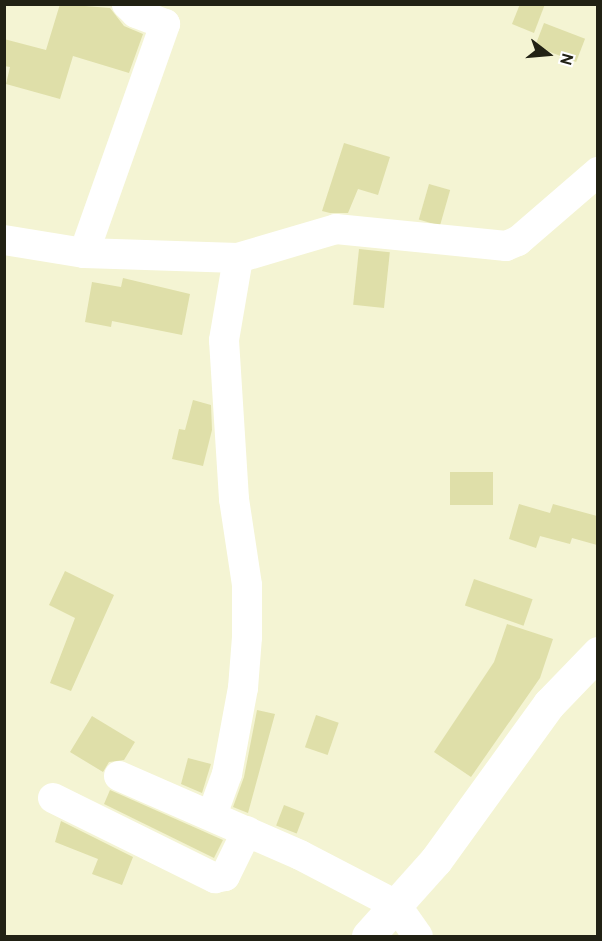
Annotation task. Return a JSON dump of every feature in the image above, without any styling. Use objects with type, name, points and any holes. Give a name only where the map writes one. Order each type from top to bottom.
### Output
[{"type":"main road","points":[[368,936],[436,860],[549,704],[597,653]]},
{"type":"street","points":[[84,253],[165,24],[136,13],[127,4]]},
{"type":"street","points":[[4,240],[84,253],[238,258],[336,229],[506,246],[518,241],[597,172]]},
{"type":"street","points":[[212,815],[229,763],[243,688],[247,637],[247,585],[234,499],[224,340],[238,258]]},
{"type":"street","points":[[118,776],[247,831],[396,905],[418,936]]},
{"type":"street","points":[[53,798],[214,878],[225,876],[247,831]]},
{"type":"building","points":[[60,4],[110,8],[124,26],[143,34],[129,73],[73,56],[60,99],[6,84],[10,67],[4,66],[4,39],[46,50]]},
{"type":"building","points":[[520,4],[545,4],[534,33],[512,24]]},
{"type":"building","points":[[544,23],[585,39],[576,62],[535,46]]},
{"type":"building","points":[[344,143],[390,157],[378,195],[358,189],[348,213],[322,211]]},
{"type":"building","points":[[429,184],[450,190],[440,226],[419,220]]},
{"type":"building","points":[[359,249],[390,252],[384,308],[353,305]]},
{"type":"building","points":[[123,278],[190,294],[182,335],[112,321],[111,327],[85,322],[92,282],[121,287]]},
{"type":"building","points":[[193,400],[211,405],[212,430],[203,466],[172,459],[179,429],[185,430]]},
{"type":"building","points":[[450,472],[493,472],[493,505],[450,505]]},
{"type":"building","points":[[519,504],[550,513],[553,504],[597,516],[597,545],[572,538],[570,544],[540,536],[536,548],[509,539]]},
{"type":"building","points":[[65,571],[114,595],[71,691],[50,683],[75,618],[49,605]]},
{"type":"building","points":[[474,579],[533,599],[524,626],[465,605]]},
{"type":"building","points":[[507,624],[553,639],[540,678],[471,777],[434,752],[494,662]]},
{"type":"building","points":[[257,710],[275,714],[248,813],[233,807],[244,777]]},
{"type":"building","points":[[316,715],[339,723],[328,755],[305,747]]},
{"type":"building","points":[[92,716],[135,742],[124,760],[109,762],[103,772],[70,752]]},
{"type":"building","points":[[188,758],[211,764],[202,793],[181,784]]},
{"type":"building","points":[[110,790],[223,840],[214,858],[104,804]]},
{"type":"building","points":[[284,805],[305,813],[297,833],[276,826]]},
{"type":"building","points":[[61,821],[133,857],[122,885],[92,874],[98,859],[55,842]]}]
